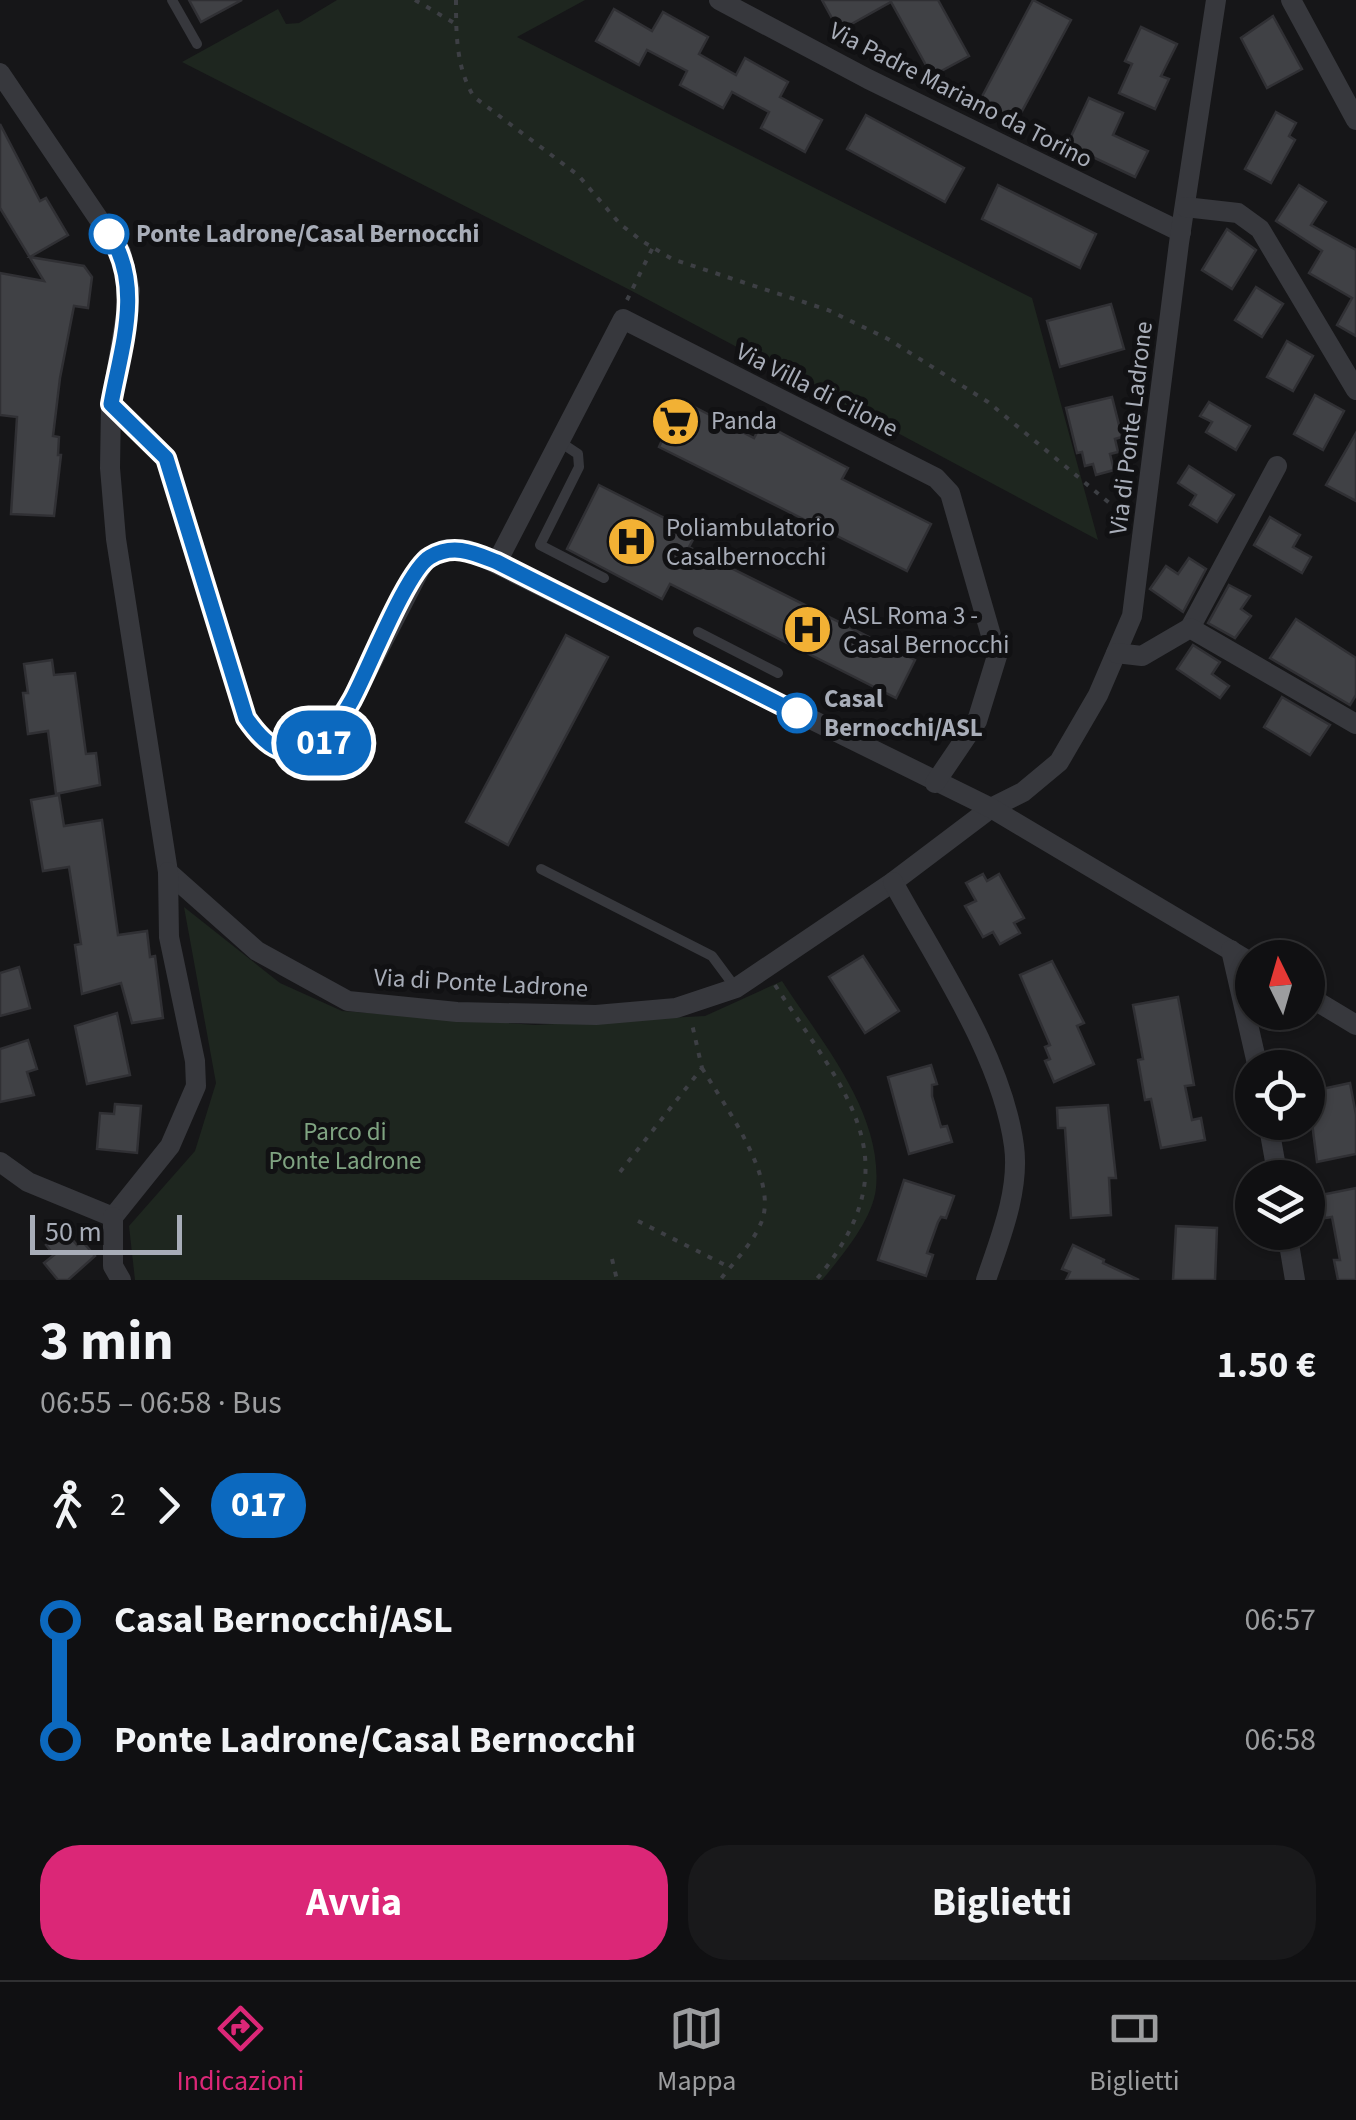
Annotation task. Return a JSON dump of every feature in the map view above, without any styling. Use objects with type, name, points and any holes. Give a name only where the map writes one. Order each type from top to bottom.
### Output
[{"type":"street","name":"Via Padre Mariano da Torino","points":[[719,0],[839,60],[868,79],[1181,232]]},
{"type":"street","name":"Via di Ponte Ladrone","points":[[168,872],[257,950],[348,1001],[457,1012],[596,1015],[687,1004],[736,988],[893,882],[992,808],[1023,792],[1059,762],[1132,616],[1181,232],[1216,0]]},
{"type":"street","points":[[1291,0],[1356,120]]},
{"type":"street","points":[[0,72],[121,252],[130,290],[111,404],[110,468],[116,539],[168,872],[168,937],[195,1061],[196,1086],[170,1146],[113,1217],[113,1266],[121,1280]]},
{"type":"street","points":[[1185,207],[1238,214],[1260,228],[1356,390]]},
{"type":"street","points":[[497,562],[623,320]]},
{"type":"street","name":"Via Villa di Cilone","points":[[623,320],[936,478],[950,493],[996,656],[977,721],[935,783]]},
{"type":"street","points":[[111,404],[166,458],[246,718],[262,742],[294,755],[322,746],[352,699],[426,558],[447,549],[468,550],[992,808],[1235,952]]},
{"type":"street","points":[[1116,654],[1142,656],[1190,628],[1277,466]]},
{"type":"street","points":[[1190,628],[1356,724]]},
{"type":"street","points":[[893,882],[991,1065],[1014,1148],[1007,1218],[986,1280]]},
{"type":"street","points":[[1232,950],[1254,1050]]},
{"type":"street","points":[[1325,1006],[1356,1025]]},
{"type":"street","points":[[0,1162],[28,1182],[113,1217]]},
{"type":"street","points":[[1290,1250],[1295,1280]]},
{"type":"lane","points":[[172,0],[197,44]]},
{"type":"lane","points":[[560,442],[578,454],[579,467],[540,545],[604,578]]},
{"type":"lane","points":[[698,632],[778,674]]},
{"type":"lane","points":[[541,869],[712,956],[736,988]]},
{"type":"path","points":[[415,0],[456,24]]},
{"type":"path","points":[[456,0],[464,81],[474,97],[578,175],[620,224],[653,248],[687,264],[844,316],[888,339],[988,402],[1143,531]]},
{"type":"path","points":[[623,320],[630,290],[653,248]]},
{"type":"path","points":[[765,968],[843,1090],[864,1142],[868,1173],[862,1208],[816,1280]]},
{"type":"path","points":[[687,1004],[702,1068],[757,1163],[765,1194],[762,1222],[720,1280]]},
{"type":"path","points":[[620,1172],[702,1068]]},
{"type":"path","points":[[638,1221],[730,1267]]},
{"type":"path","points":[[612,1259],[616,1280]]},
{"type":"green space","points":[[337,0],[585,0],[517,37],[1032,298],[1098,540],[630,290],[182,62],[278,9],[286,24],[299,23]]},
{"type":"green space","name":"Parco di Ponte Ladrone","points":[[184,907],[280,983],[342,1011],[535,1025],[705,1016],[782,981],[846,1078],[870,1132],[876,1188],[869,1212],[822,1280],[135,1280],[129,1226],[195,1151],[216,1083]]},
{"type":"building","points":[[189,0],[242,0],[201,22]]},
{"type":"building","points":[[822,0],[938,0],[969,56],[932,76],[891,2],[839,31]]},
{"type":"building","points":[[1033,0],[1071,20],[1014,126],[977,106]]},
{"type":"building","points":[[614,9],[652,31],[663,12],[708,37],[699,54],[736,75],[745,58],[788,82],[780,97],[822,120],[805,152],[761,128],[769,112],[732,92],[723,108],[680,85],[687,71],[647,50],[639,65],[596,41]]},
{"type":"building","points":[[1273,16],[1302,69],[1267,88],[1241,38]]},
{"type":"building","points":[[1141,27],[1177,44],[1161,76],[1169,79],[1155,109],[1119,93],[1132,64],[1125,61]]},
{"type":"building","points":[[1089,98],[1123,113],[1113,135],[1148,151],[1135,177],[1067,145]]},
{"type":"building","points":[[1276,112],[1296,123],[1289,136],[1295,140],[1271,183],[1245,169]]},
{"type":"building","points":[[866,115],[964,168],[945,202],[847,149]]},
{"type":"building","points":[[0,124],[40,201],[46,198],[68,235],[30,257],[84,266],[92,277],[88,308],[74,306],[60,378],[53,436],[59,437],[61,455],[54,516],[11,514],[17,417],[0,415],[0,273],[44,281],[0,208]]},
{"type":"building","points":[[998,185],[1096,234],[1080,268],[982,219]]},
{"type":"building","points":[[1299,185],[1326,202],[1311,225],[1356,250],[1356,336],[1337,325],[1352,298],[1309,273],[1322,251],[1276,221]]},
{"type":"building","points":[[1227,229],[1256,250],[1232,289],[1202,270]]},
{"type":"building","points":[[1256,287],[1283,304],[1262,337],[1235,320]]},
{"type":"building","points":[[1111,304],[1124,349],[1060,367],[1047,321]]},
{"type":"building","points":[[1287,341],[1313,356],[1293,391],[1267,377]]},
{"type":"building","points":[[1315,395],[1344,411],[1323,450],[1294,434]]},
{"type":"building","points":[[1112,397],[1122,437],[1115,439],[1118,452],[1110,454],[1114,470],[1096,475],[1093,464],[1085,466],[1082,452],[1077,453],[1066,408]]},
{"type":"building","points":[[681,400],[754,438],[762,423],[848,468],[842,479],[931,524],[907,571],[659,447]]},
{"type":"building","points":[[1209,402],[1250,426],[1236,450],[1206,432],[1212,422],[1200,416]]},
{"type":"building","points":[[1356,433],[1356,501],[1326,485]]},
{"type":"building","points":[[1189,466],[1234,495],[1217,522],[1190,505],[1196,495],[1178,483]]},
{"type":"building","points":[[599,485],[696,534],[689,547],[915,660],[896,698],[670,584],[662,599],[567,549]]},
{"type":"building","points":[[1270,517],[1300,535],[1293,547],[1311,557],[1302,573],[1254,545]]},
{"type":"building","points":[[1189,558],[1206,569],[1183,612],[1150,589],[1166,566],[1178,574]]},
{"type":"building","points":[[1229,585],[1250,596],[1241,609],[1251,616],[1235,638],[1208,623]]},
{"type":"building","points":[[1296,619],[1356,658],[1356,695],[1350,705],[1270,658]]},
{"type":"building","points":[[566,635],[608,657],[508,845],[466,822]]},
{"type":"building","points":[[1193,645],[1220,662],[1212,674],[1229,686],[1220,698],[1177,669]]},
{"type":"building","points":[[52,660],[54,675],[75,673],[86,754],[96,753],[100,785],[56,794],[48,731],[28,734],[23,693],[28,693],[24,664]]},
{"type":"building","points":[[1282,697],[1330,725],[1310,755],[1264,727]]},
{"type":"building","points":[[59,795],[64,826],[102,820],[118,935],[147,931],[150,957],[155,956],[163,1018],[132,1023],[121,983],[82,994],[75,945],[81,944],[69,867],[43,871],[31,800]]},
{"type":"building","points":[[983,874],[987,881],[999,874],[1024,918],[1014,923],[1020,933],[1000,944],[993,932],[983,937],[965,906],[976,901],[966,883]]},
{"type":"building","points":[[863,956],[899,1011],[865,1033],[829,977]]},
{"type":"building","points":[[1052,961],[1084,1023],[1077,1026],[1094,1064],[1054,1082],[1045,1061],[1050,1059],[1045,1047],[1050,1045],[1020,975]]},
{"type":"building","points":[[19,967],[30,1008],[0,1016],[0,973]]},
{"type":"building","points":[[1178,997],[1194,1085],[1185,1086],[1192,1120],[1201,1118],[1205,1140],[1161,1148],[1151,1099],[1145,1100],[1138,1060],[1143,1059],[1133,1005]]},
{"type":"building","points":[[117,1013],[130,1075],[87,1084],[75,1026]]},
{"type":"building","points":[[28,1040],[37,1069],[27,1072],[34,1095],[0,1102],[0,1049]]},
{"type":"building","points":[[931,1065],[937,1084],[932,1085],[932,1096],[941,1127],[947,1126],[952,1142],[909,1154],[888,1077]]},
{"type":"building","points":[[1350,1083],[1356,1115],[1356,1154],[1317,1160],[1314,1140],[1325,1140],[1325,1088]]},
{"type":"building","points":[[115,1104],[141,1106],[137,1153],[97,1149],[100,1113],[114,1114]]},
{"type":"building","points":[[1108,1105],[1116,1178],[1109,1178],[1111,1215],[1071,1218],[1065,1128],[1058,1128],[1057,1108]]},
{"type":"building","points":[[904,1180],[954,1196],[946,1218],[941,1217],[938,1222],[927,1253],[933,1255],[926,1276],[878,1260]]},
{"type":"building","points":[[1356,1188],[1356,1280],[1338,1280],[1334,1260],[1340,1260],[1332,1217],[1325,1218],[1325,1194]]},
{"type":"building","points":[[1176,1226],[1217,1228],[1215,1280],[1173,1280]]},
{"type":"building","points":[[64,1230],[77,1245],[82,1241],[95,1256],[68,1280],[58,1280],[44,1263],[54,1255],[46,1245]]},
{"type":"building","points":[[1073,1245],[1139,1280],[1066,1280],[1070,1272],[1062,1269]]},
{"type":"bus line","name":"017","points":[[109,234],[121,252],[130,290],[111,404],[166,458],[246,718],[262,742],[294,755],[322,746],[352,699],[426,558],[447,549],[468,550],[497,562],[797,713]]},
{"type":"place","name":"Ponte Ladrone/Casal Bernocchi","points":[[109,234]]},
{"type":"place","name":"Panda","points":[[676,421]]},
{"type":"place","name":"Poliambulatorio Casalbernocchi","points":[[631,542]]},
{"type":"place","name":"ASL Roma 3 - Casal Bernocchi","points":[[808,630]]},
{"type":"place","name":"Casal Bernocchi/ASL","points":[[797,713]]}]
